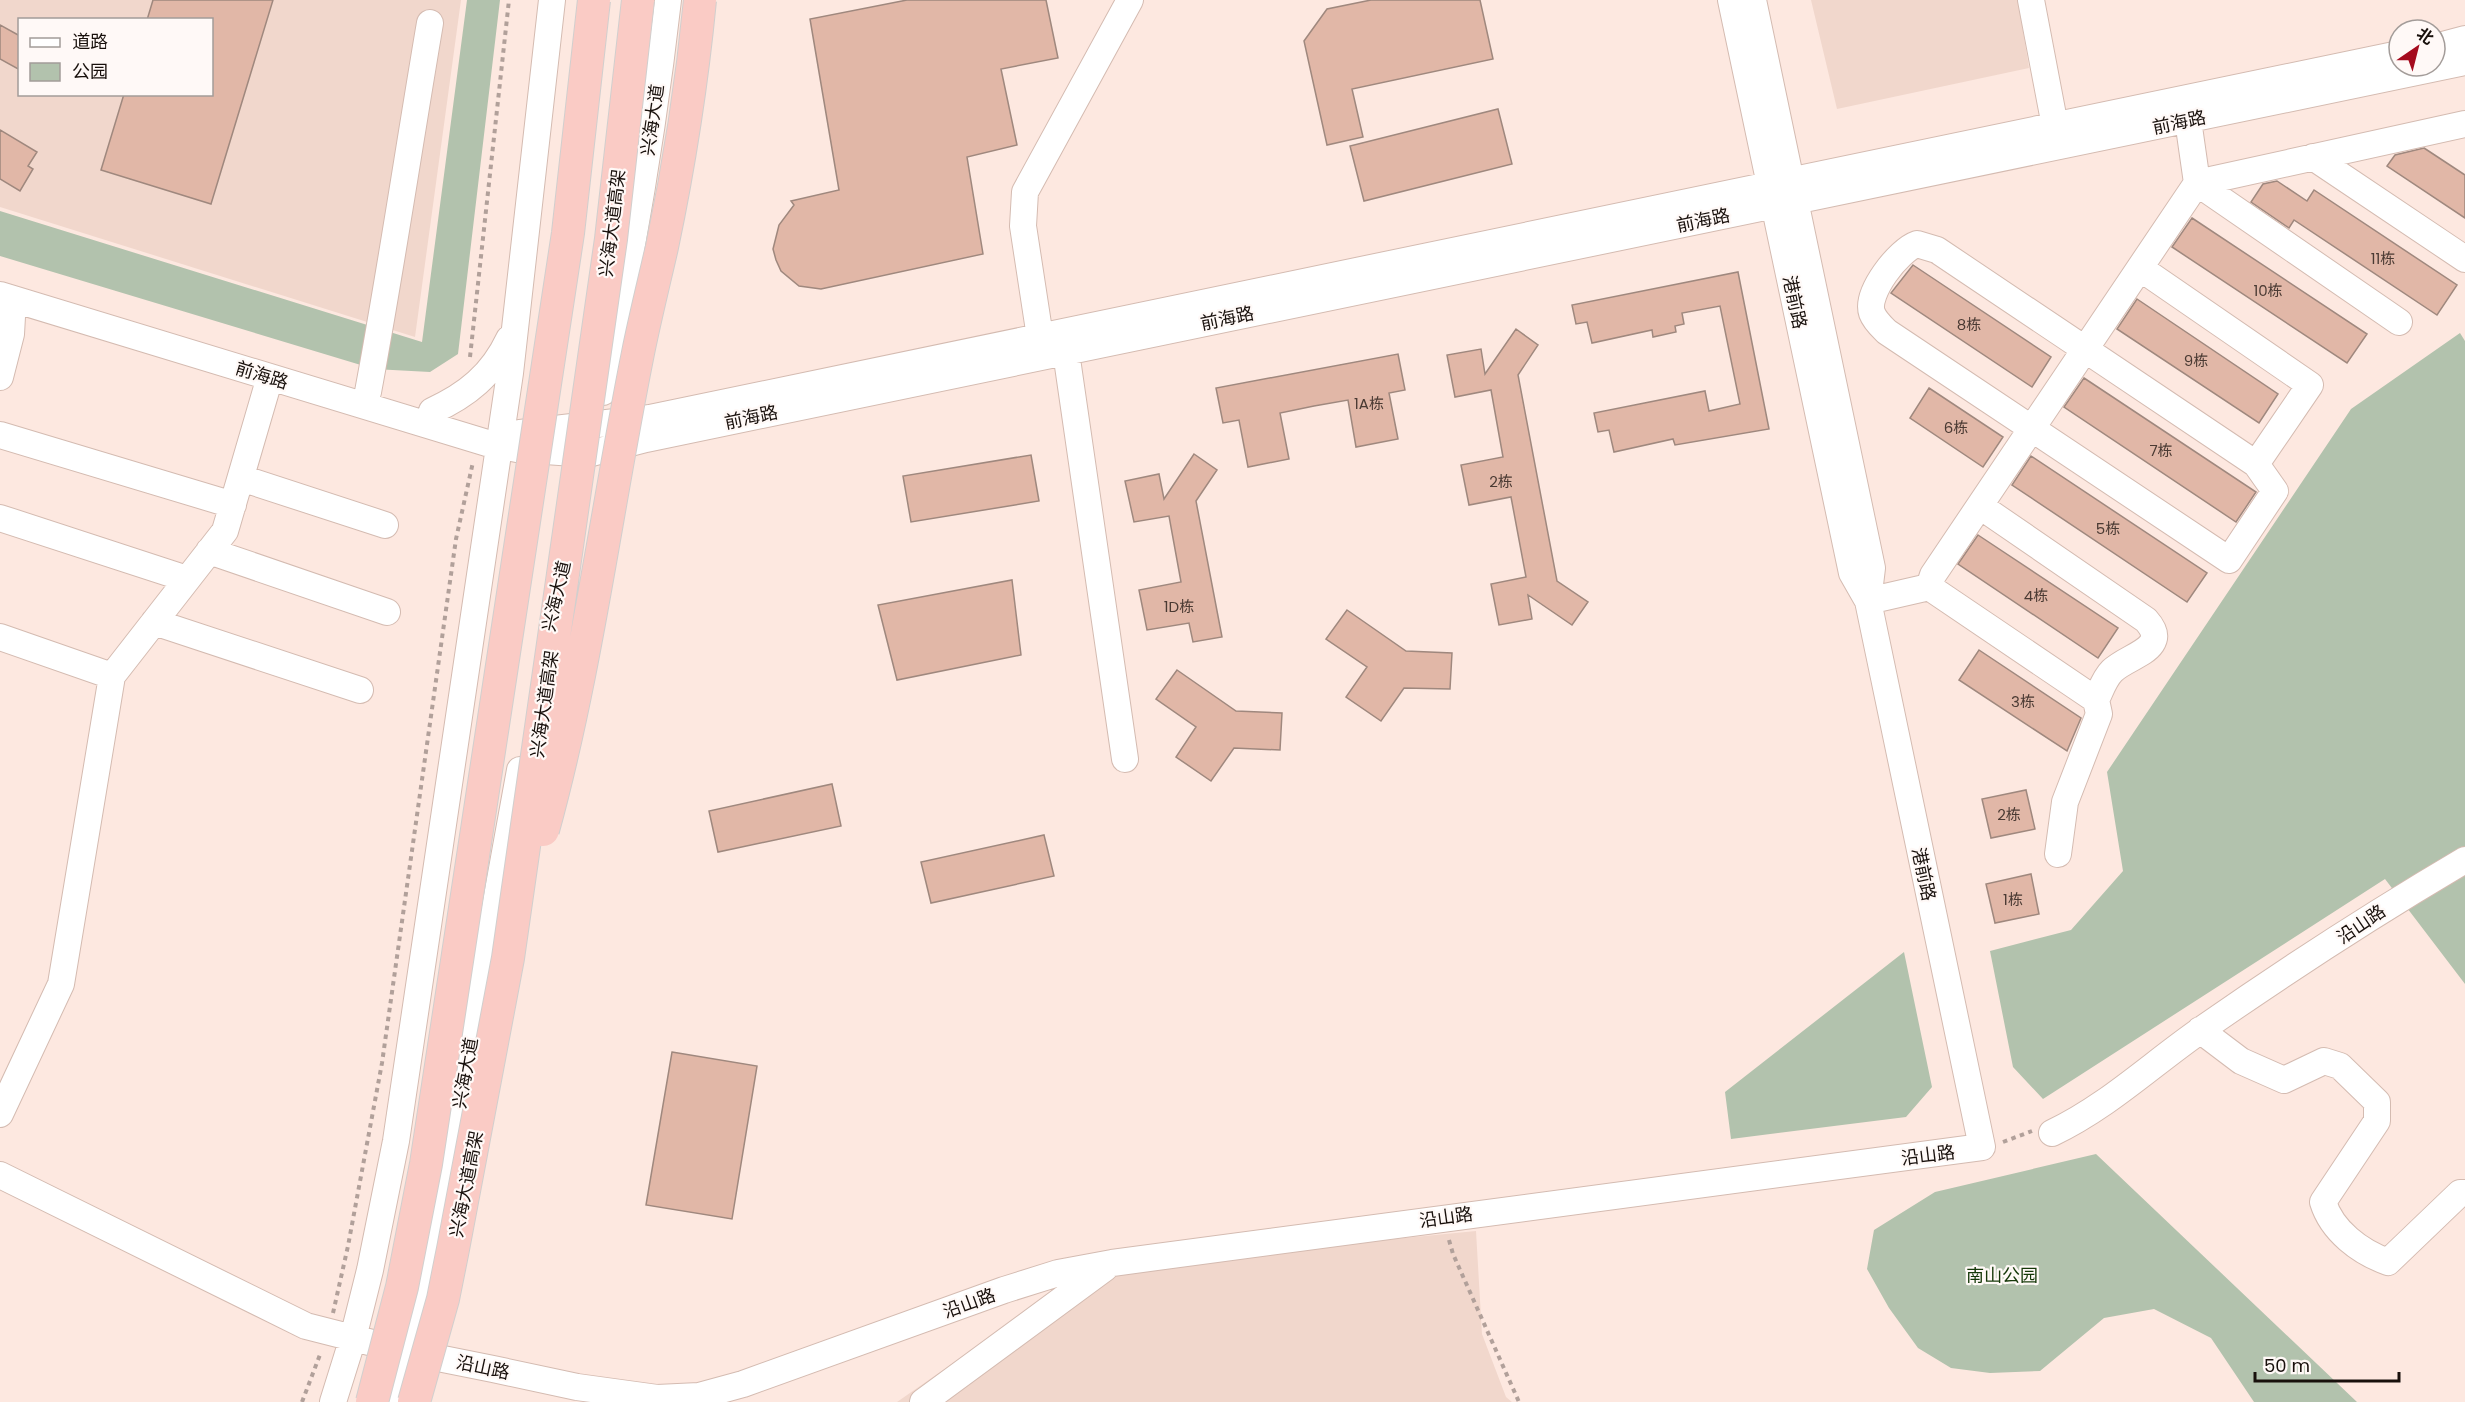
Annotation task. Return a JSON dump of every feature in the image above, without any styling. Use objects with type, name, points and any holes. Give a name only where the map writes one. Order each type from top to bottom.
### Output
[{"type":"main road","points":[[372,1402],[402,1287],[430,1140],[566,244],[594,0]]},
{"type":"main road","name":"兴海大道高架","points":[[415,1402],[420,1347],[462,1208],[508,958],[611,239],[638,0]]},
{"type":"main road","points":[[508,958],[560,771],[595,596],[638,353],[671,199],[693,73],[700,0]]},
{"type":"street","points":[[333,1402],[353,1338],[384,1207],[396,1142],[501,439],[552,0]]},
{"type":"street","name":"兴海大道","points":[[393,1402],[420,1347],[422,1301],[533,703],[595,426],[634,234],[655,103],[668,0]]},
{"type":"street","points":[[1040,337],[1023,226],[1025,192],[1130,0]]},
{"type":"street","name":"港前路","points":[[1731,0],[1782,193]]},
{"type":"street","name":"港前路","points":[[1753,0],[1782,193],[1852,573],[1868,601],[1982,1147]]},
{"type":"street","points":[[2031,0],[2055,126]]},
{"type":"street","points":[[368,392],[386,303],[393,241],[430,23]]},
{"type":"street","points":[[2447,44],[2465,39]]},
{"type":"street","name":"前海路","points":[[4,291],[270,377],[501,439],[588,454],[646,439],[1066,352],[1782,193],[2055,126],[2387,57]]},
{"type":"street","name":"前海路","points":[[4,291],[432,411],[501,439],[520,433],[650,418],[1040,337],[1782,193],[2188,120],[2465,62]]},
{"type":"street","points":[[1929,588],[1933,574],[2197,183],[2188,120]]},
{"type":"street","points":[[2197,183],[2465,125]]},
{"type":"street","points":[[2313,157],[2465,259]]},
{"type":"street","points":[[2197,183],[2399,322]]},
{"type":"street","points":[[1917,244],[1926,245],[2256,464],[2276,491],[2229,560],[2032,429],[1887,332],[1877,322],[1872,312],[1874,291],[1902,253],[1917,244]]},
{"type":"street","points":[[2140,268],[2310,385],[2256,464]]},
{"type":"street","points":[[0,377],[11,334],[4,291]]},
{"type":"street","points":[[432,411],[456,400],[480,382],[493,367],[516,325]]},
{"type":"street","points":[[1066,352],[1125,759]]},
{"type":"street","points":[[0,1114],[61,984],[112,676],[225,531],[270,377]]},
{"type":"street","points":[[0,435],[233,505]]},
{"type":"street","points":[[241,478],[386,525]]},
{"type":"street","points":[[1980,506],[2146,620],[2155,634],[2152,643],[2144,651],[2113,670],[2105,680],[2096,700],[2099,714],[2065,802],[2058,854]]},
{"type":"street","points":[[0,518],[187,579]]},
{"type":"street","points":[[210,551],[387,612]]},
{"type":"street","points":[[1868,601],[1929,588],[2096,700]]},
{"type":"street","points":[[154,622],[360,690]]},
{"type":"street","points":[[0,637],[112,676]]},
{"type":"street","name":"沿山路","points":[[2043,1131],[2080,1119],[2200,1030],[2395,901],[2465,860]]},
{"type":"street","points":[[2200,1030],[2241,1061],[2284,1080],[2324,1061],[2340,1066],[2377,1102],[2377,1121],[2323,1202],[2328,1219],[2367,1254],[2388,1262],[2460,1193],[2465,1193]]},
{"type":"street","name":"沿山路","points":[[0,1175],[306,1326],[353,1338],[420,1347],[575,1394],[657,1398],[699,1396],[743,1384],[1004,1290],[1058,1273],[1112,1263],[1443,1217],[1982,1147]]},
{"type":"street","points":[[923,1402],[1112,1263]]},
{"type":"path","points":[[470,359],[509,0]]},
{"type":"path","points":[[335,1307],[382,1063],[456,538],[472,466]]},
{"type":"path","points":[[1982,1147],[2043,1131]]},
{"type":"path","points":[[1443,1217],[1453,1254],[1519,1402]]},
{"type":"path","points":[[302,1402],[316,1367]]},
{"type":"shaded area","points":[[0,0],[461,0],[415,337],[0,207]]},
{"type":"shaded area","points":[[1811,0],[2018,0],[2029,68],[1837,109]]},
{"type":"shaded area","points":[[1476,1231],[1482,1334],[1506,1397],[1512,1402],[897,1402],[1031,1309],[1078,1282],[1282,1250]]},
{"type":"green space","points":[[467,0],[500,0],[458,354],[430,372],[374,369],[0,256],[0,211],[422,342]]},
{"type":"green space","points":[[2460,333],[2465,341],[2465,984],[2385,879],[2043,1099],[2013,1067],[1990,951],[2071,930],[2123,871],[2107,772],[2351,409]]},
{"type":"green space","points":[[1904,952],[1932,1087],[1906,1117],[1731,1139],[1725,1092]]},
{"type":"green space","name":"南山公园","points":[[2096,1154],[2357,1402],[2254,1402],[2211,1338],[2154,1309],[2104,1318],[2040,1371],[1990,1373],[1951,1368],[1918,1348],[1889,1308],[1867,1269],[1874,1230],[1935,1192]]},
{"type":"building","points":[[153,0],[273,0],[211,204],[101,170],[123,96],[213,96],[213,18],[148,18]]},
{"type":"building","points":[[907,0],[1046,0],[1058,58],[1001,69],[1017,145],[967,157],[983,254],[821,289],[799,286],[781,271],[776,260],[773,249],[779,225],[794,205],[791,201],[839,190],[810,19]]},
{"type":"building","points":[[1371,0],[1480,0],[1493,59],[1352,89],[1363,137],[1327,145],[1304,41],[1327,9]]},
{"type":"building","points":[[0,25],[18,35],[18,69],[0,59]]},
{"type":"building","points":[[1498,109],[1512,164],[1364,201],[1350,146]]},
{"type":"building","points":[[0,130],[37,152],[28,166],[33,169],[20,191],[0,179]]},
{"type":"building","points":[[2424,148],[2465,175],[2465,218],[2387,166],[2395,155]]},
{"type":"building","points":[[2277,181],[2307,201],[2314,190],[2457,285],[2437,315],[2294,220],[2289,228],[2251,202],[2263,184]]},
{"type":"building","points":[[2192,218],[2367,334],[2347,363],[2172,247]]},
{"type":"building","points":[[1913,265],[2051,357],[2032,387],[1891,293]]},
{"type":"building","points":[[1738,272],[1769,429],[1675,445],[1673,439],[1614,452],[1609,430],[1598,432],[1594,413],[1705,391],[1709,411],[1740,404],[1720,306],[1682,313],[1684,324],[1675,326],[1676,332],[1653,337],[1652,330],[1592,343],[1587,322],[1576,324],[1572,305]]},
{"type":"building","points":[[2137,299],[2278,394],[2259,423],[2117,329]]},
{"type":"building","points":[[1516,329],[1538,345],[1518,375],[1557,581],[1588,602],[1572,625],[1528,595],[1532,619],[1499,625],[1491,584],[1526,577],[1511,497],[1469,505],[1461,465],[1503,457],[1491,390],[1455,397],[1447,355],[1481,349],[1485,374]]},
{"type":"building","points":[[1398,354],[1405,390],[1389,393],[1398,439],[1356,447],[1348,400],[1314,406],[1280,413],[1289,459],[1248,467],[1239,420],[1223,423],[1216,388]]},
{"type":"building","points":[[2084,378],[2256,492],[2236,522],[2064,407]]},
{"type":"building","points":[[1929,388],[2003,437],[1983,467],[1910,418]]},
{"type":"building","points":[[1194,454],[1217,470],[1196,501],[1222,637],[1193,642],[1189,623],[1147,630],[1139,590],[1181,582],[1169,516],[1134,522],[1125,481],[1159,474],[1164,499]]},
{"type":"building","points":[[1031,455],[1039,501],[911,522],[903,476]]},
{"type":"building","points":[[2031,456],[2207,573],[2187,602],[2012,485]]},
{"type":"building","points":[[1978,535],[2118,628],[2098,658],[1958,564]]},
{"type":"building","points":[[1012,580],[1021,655],[897,680],[878,605]]},
{"type":"building","points":[[1347,610],[1406,651],[1452,653],[1450,689],[1404,688],[1381,721],[1346,697],[1367,667],[1326,639]]},
{"type":"building","points":[[1979,650],[2081,718],[2067,751],[1959,680]]},
{"type":"building","points":[[1177,670],[1236,711],[1282,713],[1280,750],[1234,748],[1211,781],[1176,757],[1196,727],[1156,699]]},
{"type":"building","points":[[832,784],[841,826],[718,852],[709,811]]},
{"type":"building","points":[[2026,790],[2035,829],[1991,838],[1982,799]]},
{"type":"building","points":[[1044,835],[1054,876],[931,903],[921,862]]},
{"type":"building","points":[[2031,874],[2039,914],[1995,923],[1986,884]]},
{"type":"building","points":[[672,1052],[757,1066],[732,1219],[646,1205]]}]
